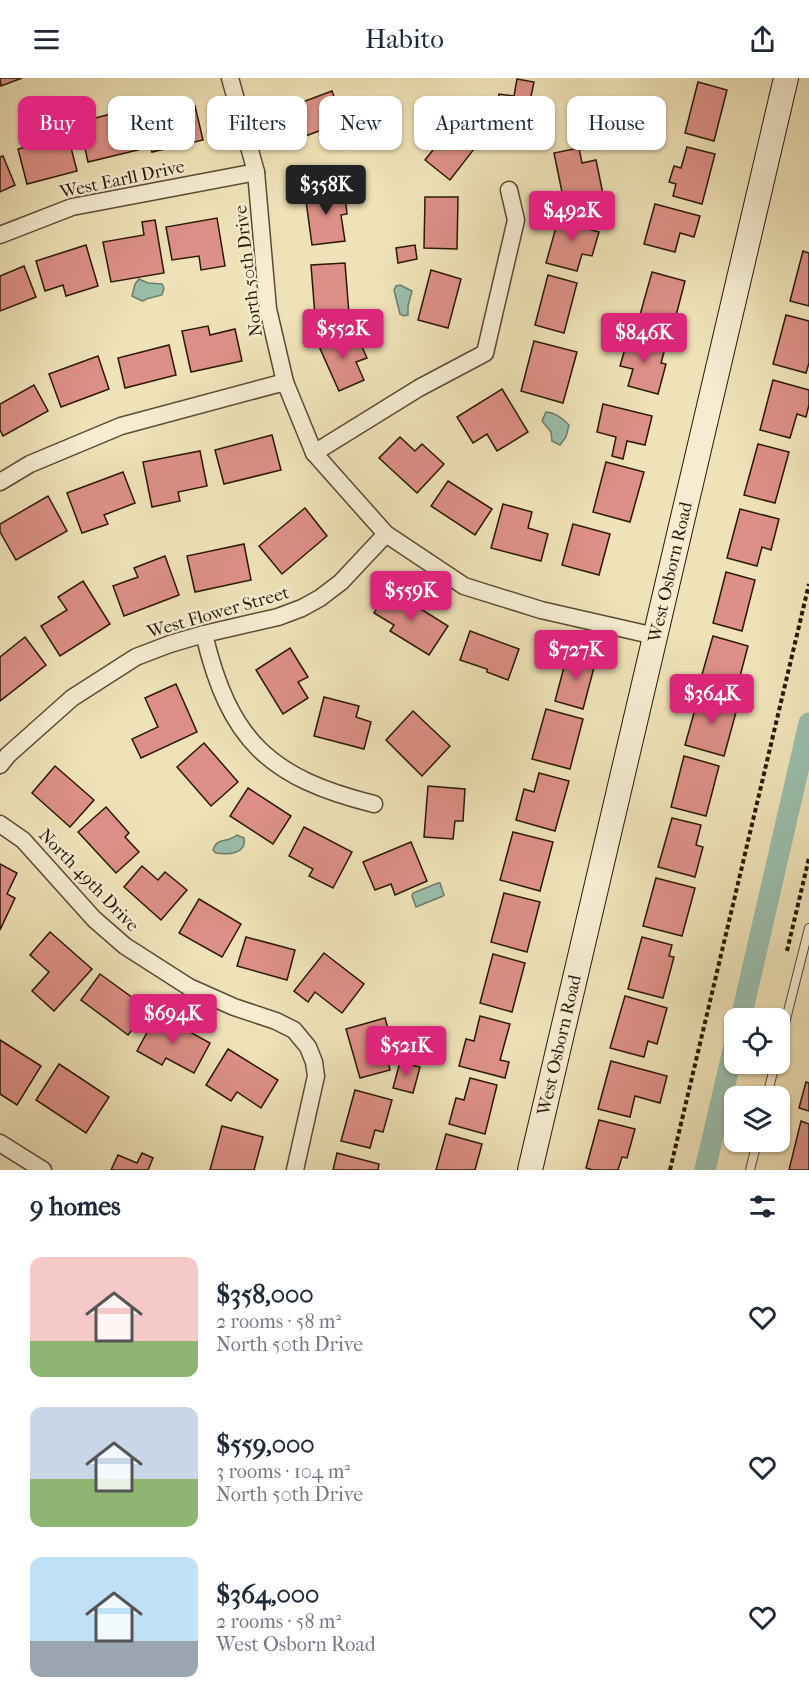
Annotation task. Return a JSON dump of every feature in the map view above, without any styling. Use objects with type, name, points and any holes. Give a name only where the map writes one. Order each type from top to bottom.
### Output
[{"type":"street","name":"North 50th Drive","points":[[230,78],[256,172],[268,309],[285,382],[314,453],[386,534],[464,586],[541,610],[655,636]]},
{"type":"street","name":"West Osborn Road","points":[[530,1170],[786,78]]},
{"type":"street","name":"West Earll Drive","points":[[0,235],[72,207],[256,172]]},
{"type":"street","points":[[314,453],[419,388],[485,353],[516,220],[509,189]]},
{"type":"street","points":[[0,482],[30,464],[121,426],[285,382]]},
{"type":"street","name":"West Flower Street","points":[[0,765],[8,755],[72,698],[136,657],[170,644],[278,617],[302,608],[341,582],[386,534]]},
{"type":"street","points":[[204,634],[221,692],[237,723],[252,743],[275,764],[301,780],[324,790],[374,804]]},
{"type":"street","name":"North 49th Drive","points":[[0,824],[23,840],[94,919],[125,946],[189,987],[294,1030],[308,1047],[316,1076],[295,1170]]},
{"type":"street","points":[[0,1143],[43,1170]]},
{"type":"lane","points":[[789,1008],[809,928]]},
{"type":"lane","points":[[750,1170],[754,1152]]},
{"type":"path","points":[[670,1170],[809,584]]},
{"type":"path","points":[[785,961],[809,858]]},
{"type":"shaded area","points":[[139,279],[148,283],[162,284],[164,288],[162,295],[142,301],[132,296]]},
{"type":"shaded area","points":[[400,285],[412,291],[408,315],[404,316],[400,314],[394,290]]},
{"type":"shaded area","points":[[546,412],[556,415],[569,425],[566,437],[560,445],[552,441],[551,432],[542,421]]},
{"type":"shaded area","points":[[237,835],[244,838],[243,847],[240,850],[226,854],[216,853],[213,850],[220,841]]},
{"type":"shaded area","points":[[438,883],[444,895],[416,907],[413,893]]},
{"type":"building","points":[[0,78],[22,78],[1,86]]},
{"type":"building","points":[[517,79],[534,82],[531,96],[514,96]]},
{"type":"building","points":[[698,82],[727,90],[714,141],[685,133]]},
{"type":"building","points":[[332,91],[334,96],[319,96],[319,131],[307,136],[307,100]]},
{"type":"building","points":[[195,106],[203,140],[195,142]]},
{"type":"building","points":[[108,115],[108,150],[138,150],[88,162],[85,150],[96,150],[96,118]]},
{"type":"building","points":[[687,147],[715,154],[702,204],[673,196],[676,184],[669,182],[674,166],[681,168]]},
{"type":"building","points":[[18,150],[72,150],[77,171],[27,184]]},
{"type":"building","points":[[433,150],[473,150],[450,180],[425,160]]},
{"type":"building","points":[[579,150],[582,163],[596,160],[603,194],[564,202],[554,153]]},
{"type":"building","points":[[3,156],[15,185],[0,192],[0,157]]},
{"type":"building","points":[[344,188],[347,214],[341,215],[345,241],[312,245],[305,194]]},
{"type":"building","points":[[425,197],[458,197],[457,249],[424,248]]},
{"type":"building","points":[[655,204],[700,216],[694,237],[680,233],[675,252],[644,244]]},
{"type":"building","points":[[560,213],[593,222],[591,230],[599,232],[592,256],[582,254],[577,271],[546,263]]},
{"type":"building","points":[[217,218],[225,266],[201,270],[199,256],[172,260],[166,227]]},
{"type":"building","points":[[155,220],[164,273],[111,282],[103,242],[144,235],[142,222]]},
{"type":"building","points":[[86,245],[98,286],[66,296],[63,285],[45,291],[36,261]]},
{"type":"building","points":[[415,245],[417,259],[398,263],[396,248]]},
{"type":"building","points":[[803,251],[809,253],[809,306],[790,301]]},
{"type":"building","points":[[345,263],[349,314],[315,316],[311,265]]},
{"type":"building","points":[[24,266],[36,297],[0,311],[0,276]]},
{"type":"building","points":[[431,270],[461,279],[448,328],[418,320]]},
{"type":"building","points":[[652,272],[685,281],[672,331],[638,322]]},
{"type":"building","points":[[548,275],[577,283],[564,333],[535,325]]},
{"type":"building","points":[[786,315],[809,321],[809,363],[806,373],[773,364]]},
{"type":"building","points":[[208,326],[210,335],[235,329],[242,361],[191,372],[182,331]]},
{"type":"building","points":[[346,331],[351,342],[358,338],[367,358],[356,362],[364,380],[339,391],[318,344]]},
{"type":"building","points":[[629,335],[666,345],[661,363],[666,364],[658,394],[628,386],[633,369],[620,366]]},
{"type":"building","points":[[534,341],[577,352],[563,403],[521,391]]},
{"type":"building","points":[[169,345],[176,375],[125,388],[118,358]]},
{"type":"building","points":[[98,356],[109,389],[61,407],[49,374]]},
{"type":"building","points":[[773,380],[809,390],[806,417],[797,414],[790,438],[760,430]]},
{"type":"building","points":[[34,385],[48,411],[3,436],[0,430],[0,404]]},
{"type":"building","points":[[502,389],[528,432],[497,451],[487,434],[473,443],[457,417]]},
{"type":"building","points":[[603,404],[652,416],[645,445],[627,441],[623,459],[612,456],[616,437],[597,432]]},
{"type":"building","points":[[272,435],[281,470],[224,484],[215,450]]},
{"type":"building","points":[[400,437],[415,451],[422,444],[444,464],[417,493],[379,458]]},
{"type":"building","points":[[758,444],[789,452],[775,503],[744,495]]},
{"type":"building","points":[[200,451],[207,486],[178,492],[180,501],[152,507],[143,462]]},
{"type":"building","points":[[606,462],[644,472],[630,522],[593,512]]},
{"type":"building","points":[[123,472],[135,503],[104,515],[108,524],[82,533],[67,493]]},
{"type":"building","points":[[448,481],[492,509],[475,535],[431,506]]},
{"type":"building","points":[[48,496],[67,531],[16,560],[0,532],[0,524]]},
{"type":"building","points":[[503,504],[532,512],[528,528],[548,534],[541,561],[491,548]]},
{"type":"building","points":[[305,508],[327,536],[282,574],[259,546]]},
{"type":"building","points":[[740,509],[779,519],[771,550],[762,547],[757,566],[727,558]]},
{"type":"building","points":[[573,524],[610,534],[599,575],[562,565]]},
{"type":"building","points":[[244,544],[251,580],[195,592],[187,556]]},
{"type":"building","points":[[165,556],[179,595],[124,616],[113,586],[138,577],[134,568]]},
{"type":"building","points":[[726,572],[755,580],[742,631],[713,623]]},
{"type":"building","points":[[83,581],[110,624],[60,656],[41,626],[67,610],[58,597]]},
{"type":"building","points":[[389,589],[448,626],[429,655],[390,631],[394,625],[374,613]]},
{"type":"building","points":[[470,631],[519,649],[508,680],[487,672],[487,669],[460,660]]},
{"type":"building","points":[[713,636],[748,646],[735,695],[699,685]]},
{"type":"building","points":[[25,637],[46,665],[0,701],[0,657]]},
{"type":"building","points":[[290,648],[308,677],[298,682],[308,698],[283,714],[256,670]]},
{"type":"building","points":[[568,652],[596,660],[583,709],[555,701]]},
{"type":"building","points":[[176,684],[197,732],[141,758],[132,739],[158,727],[145,698]]},
{"type":"building","points":[[699,695],[738,705],[724,756],[685,745]]},
{"type":"building","points":[[324,697],[359,706],[356,717],[371,722],[364,749],[314,736]]},
{"type":"building","points":[[546,709],[583,719],[570,769],[532,759]]},
{"type":"building","points":[[413,711],[450,746],[422,776],[386,740]]},
{"type":"building","points":[[204,743],[238,782],[211,806],[177,767]]},
{"type":"building","points":[[684,756],[719,766],[706,816],[671,807]]},
{"type":"building","points":[[55,766],[94,800],[70,827],[32,793]]},
{"type":"building","points":[[539,773],[569,781],[555,831],[516,820],[524,789],[534,792]]},
{"type":"building","points":[[428,786],[465,789],[463,821],[455,821],[453,839],[424,837]]},
{"type":"building","points":[[248,788],[291,816],[273,844],[230,816]]},
{"type":"building","points":[[106,807],[129,833],[125,837],[139,852],[116,873],[78,832]]},
{"type":"building","points":[[672,818],[701,825],[696,845],[703,847],[695,877],[658,867]]},
{"type":"building","points":[[304,827],[352,852],[333,888],[309,876],[313,869],[289,856]]},
{"type":"building","points":[[513,832],[553,842],[540,891],[500,880]]},
{"type":"building","points":[[411,842],[427,881],[395,895],[391,884],[375,890],[363,862]]},
{"type":"building","points":[[0,864],[17,873],[7,894],[15,898],[0,930]]},
{"type":"building","points":[[142,866],[158,880],[165,872],[187,890],[161,920],[124,887]]},
{"type":"building","points":[[656,878],[695,888],[682,936],[643,926]]},
{"type":"building","points":[[504,893],[540,902],[527,952],[491,942]]},
{"type":"building","points":[[199,899],[241,924],[222,957],[179,933]]},
{"type":"building","points":[[50,932],[92,969],[54,1011],[32,991],[49,972],[30,955]]},
{"type":"building","points":[[246,937],[295,950],[287,980],[237,966]]},
{"type":"building","points":[[642,937],[672,945],[669,956],[674,957],[663,998],[628,989]]},
{"type":"building","points":[[324,953],[364,984],[342,1013],[315,992],[308,1002],[294,991]]},
{"type":"building","points":[[493,954],[525,963],[512,1012],[480,1003]]},
{"type":"building","points":[[100,974],[148,1009],[128,1035],[81,1000]]},
{"type":"building","points":[[625,996],[667,1008],[657,1044],[648,1041],[644,1057],[610,1048]]},
{"type":"building","points":[[157,1014],[210,1043],[194,1073],[166,1058],[162,1065],[137,1051]]},
{"type":"building","points":[[480,1016],[510,1024],[500,1060],[509,1062],[505,1078],[459,1066],[466,1039],[474,1041]]},
{"type":"building","points":[[385,1018],[394,1051],[386,1053],[390,1070],[360,1078],[346,1029]]},
{"type":"building","points":[[0,1040],[41,1066],[17,1105],[0,1094]]},
{"type":"building","points":[[228,1049],[278,1080],[261,1108],[237,1092],[231,1101],[206,1085]]},
{"type":"building","points":[[611,1061],[667,1076],[660,1103],[635,1096],[630,1117],[598,1109]]},
{"type":"building","points":[[400,1062],[420,1067],[413,1093],[393,1088]]},
{"type":"building","points":[[59,1064],[109,1097],[86,1133],[36,1100]]},
{"type":"building","points":[[470,1078],[497,1085],[485,1134],[449,1124],[456,1098],[464,1100]]},
{"type":"building","points":[[806,1082],[809,1083],[809,1111],[799,1108]]},
{"type":"building","points":[[355,1090],[392,1100],[383,1132],[375,1130],[370,1148],[341,1141]]},
{"type":"building","points":[[599,1120],[635,1129],[627,1158],[622,1157],[618,1170],[586,1168]]},
{"type":"building","points":[[801,1121],[809,1124],[809,1170],[789,1170]]},
{"type":"building","points":[[222,1126],[263,1137],[254,1170],[210,1170]]},
{"type":"building","points":[[446,1134],[482,1144],[475,1170],[436,1170]]},
{"type":"building","points":[[142,1153],[153,1158],[148,1170],[111,1170],[118,1155],[137,1163]]},
{"type":"building","points":[[337,1153],[379,1164],[378,1170],[333,1170]]},
{"type":"waterway","points":[[743,1008],[809,723]]},
{"type":"waterway","points":[[705,1170],[728,1074]]}]
